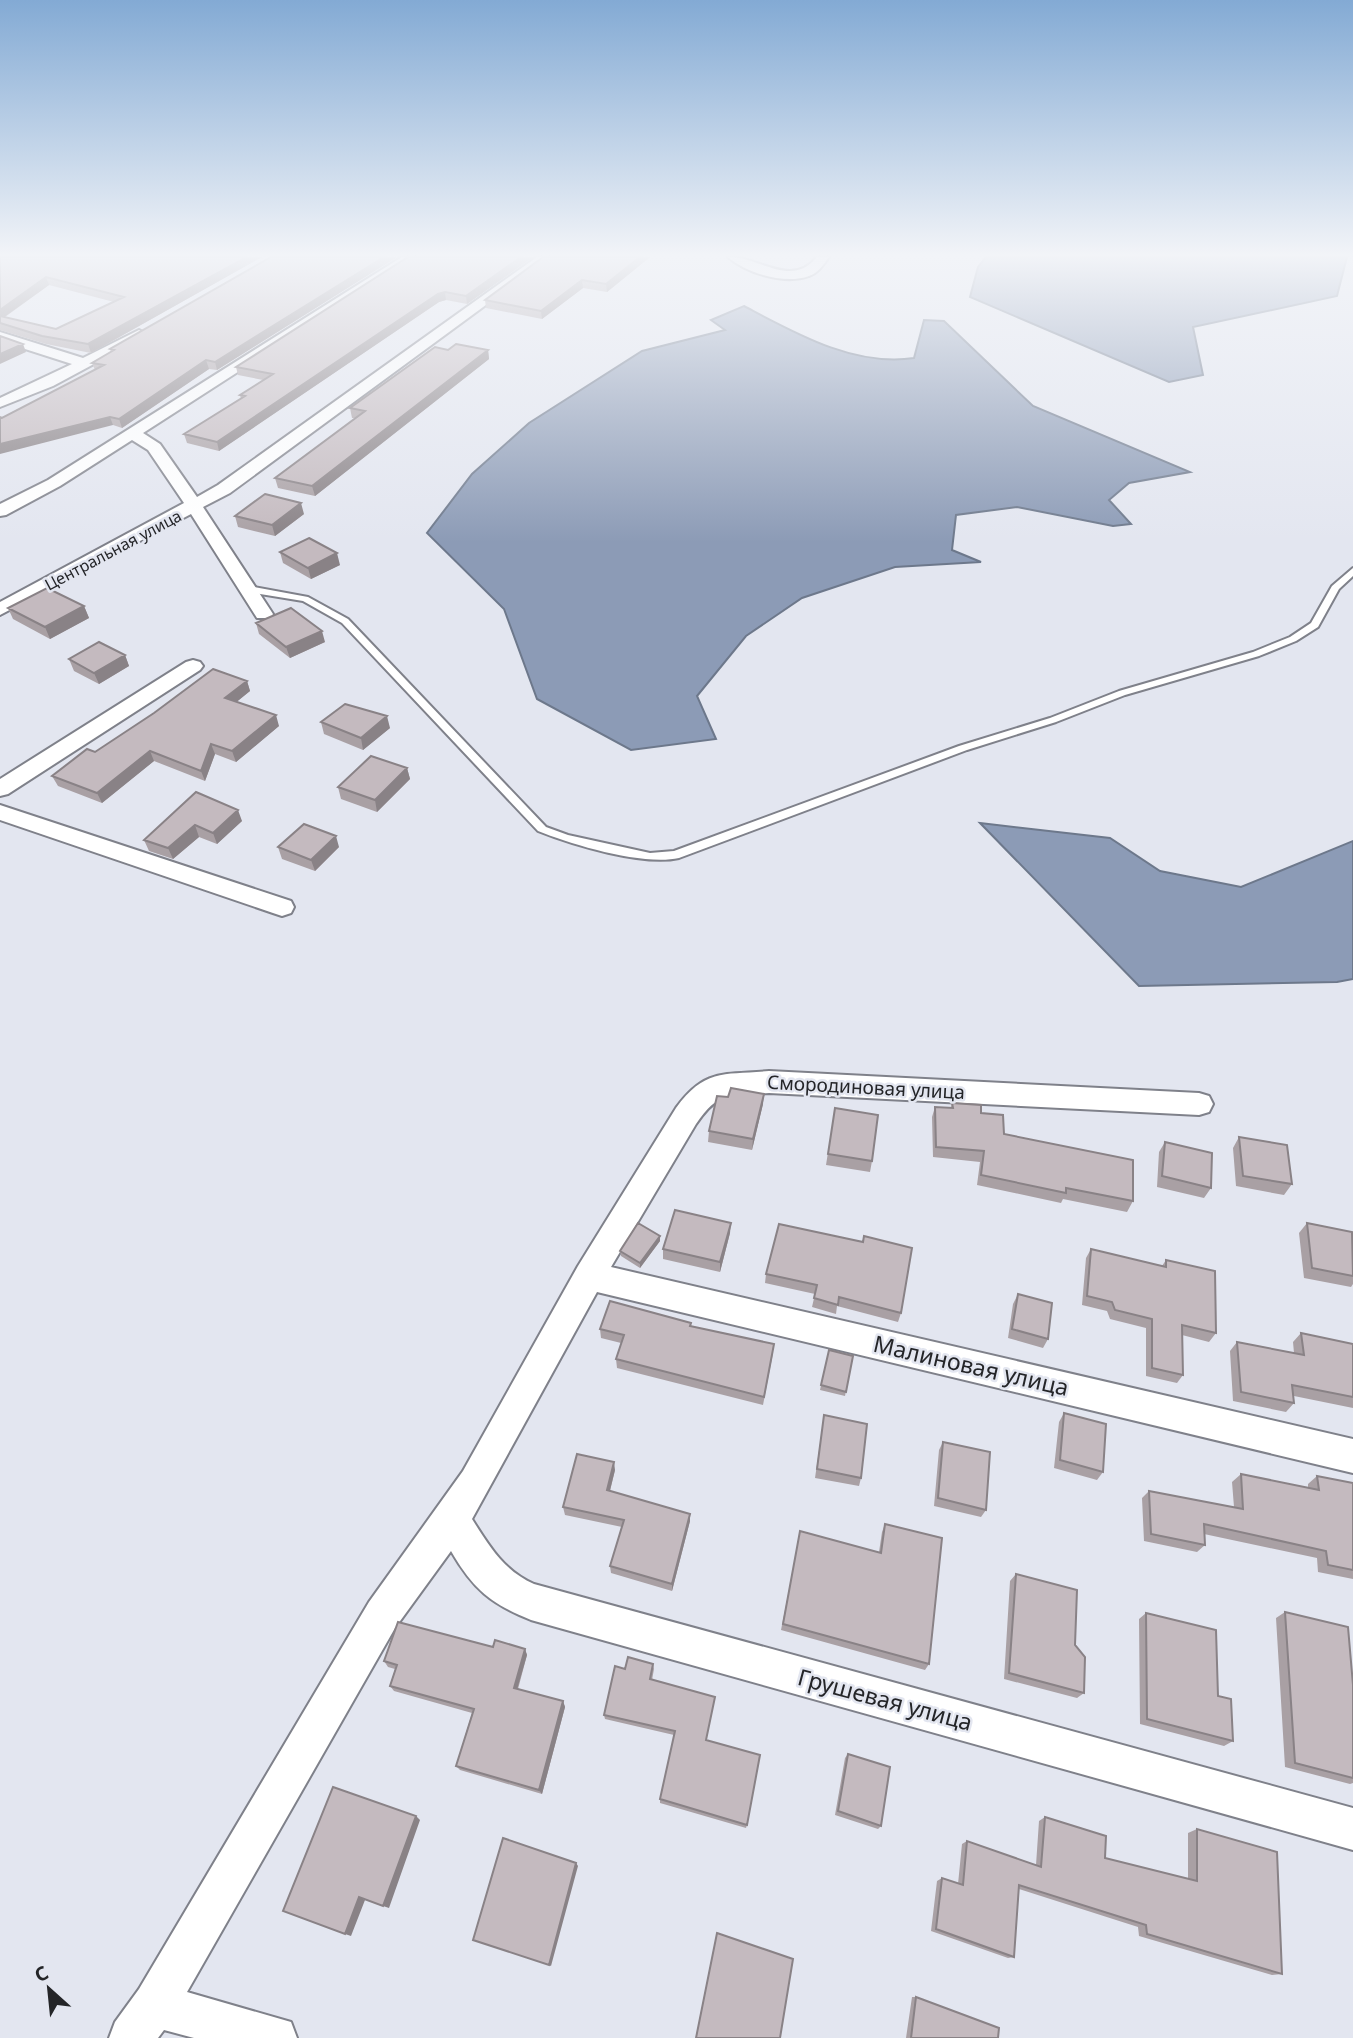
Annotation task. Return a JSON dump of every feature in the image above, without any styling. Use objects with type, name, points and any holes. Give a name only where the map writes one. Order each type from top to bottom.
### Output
[{"type":"street","points":[[45,352],[86,364]]},
{"type":"street","points":[[0,403],[107,352]]},
{"type":"street","points":[[0,512],[54,483],[259,352]]},
{"type":"street","name":"Центральная улица","points":[[0,609],[195,507],[224,489],[413,352]]},
{"type":"street","points":[[131,433],[159,453],[264,614]]},
{"type":"street","points":[[0,789],[193,666]]},
{"type":"street","points":[[0,812],[282,907]]},
{"type":"street","name":"Смородиновая улица","points":[[143,2022],[382,1615],[452,1519],[589,1276],[700,1096],[721,1084],[769,1082],[1199,1104]]},
{"type":"street","name":"Малиновая улица","points":[[589,1276],[1353,1457]]},
{"type":"street","name":"Грушевая улица","points":[[452,1519],[492,1581],[531,1602],[1353,1829]]},
{"type":"street","points":[[143,2022],[275,2038]]},
{"type":"lane","points":[[248,589],[305,598],[345,621],[542,829],[565,838],[650,856],[663,856],[696,847],[963,748],[1052,720],[1131,690],[1247,656],[1293,639],[1315,625],[1335,588],[1353,571]]},
{"type":"water","points":[[640,352],[844,352],[892,359],[914,358],[916,352],[977,352],[1033,406],[1190,472],[1129,483],[1109,500],[1131,524],[1113,526],[1017,507],[956,515],[952,550],[981,562],[895,567],[802,598],[746,636],[697,696],[716,739],[631,750],[537,699],[504,609],[427,533],[472,474],[529,423]]},
{"type":"water","points":[[1099,352],[1198,352],[1203,375],[1169,382]]},
{"type":"water","points":[[980,823],[1110,838],[1160,871],[1241,887],[1353,841],[1353,979],[1337,982],[1139,986]]},
{"type":"building","points":[[110,352],[231,352],[215,362],[206,360],[119,419],[110,417],[0,444],[0,417],[104,365],[92,363]]},
{"type":"building","points":[[259,352],[351,352],[217,442],[184,434],[245,396],[240,395],[273,374],[236,367]]},
{"type":"building","points":[[428,352],[485,352],[312,486],[275,478],[365,411],[350,408]]},
{"type":"building","points":[[265,494],[301,503],[272,525],[235,516]]},
{"type":"building","points":[[309,538],[337,553],[308,568],[280,552]]},
{"type":"building","points":[[47,588],[84,606],[45,627],[8,608]]},
{"type":"building","points":[[291,608],[322,631],[286,647],[256,623]]},
{"type":"building","points":[[99,642],[125,655],[94,673],[69,659]]},
{"type":"building","points":[[213,669],[247,681],[225,698],[276,715],[232,751],[211,744],[201,771],[150,751],[97,793],[52,776],[87,749],[95,752],[154,713]]},
{"type":"building","points":[[345,704],[387,716],[361,738],[321,722]]},
{"type":"building","points":[[371,756],[407,768],[375,800],[338,787]]},
{"type":"building","points":[[196,792],[238,810],[213,833],[195,825],[168,848],[144,840]]},
{"type":"building","points":[[304,824],[336,836],[311,860],[278,847]]},
{"type":"building","points":[[731,1088],[764,1094],[753,1139],[709,1131],[717,1096],[728,1097]]},
{"type":"building","points":[[952,1103],[981,1105],[981,1113],[1003,1115],[1004,1134],[1133,1160],[1133,1201],[1066,1188],[1066,1193],[981,1175],[984,1151],[936,1147],[935,1107],[953,1108]]},
{"type":"building","points":[[835,1108],[878,1115],[872,1161],[828,1154]]},
{"type":"building","points":[[1239,1137],[1287,1145],[1292,1184],[1243,1176]]},
{"type":"building","points":[[1165,1142],[1212,1153],[1211,1188],[1162,1176]]},
{"type":"building","points":[[675,1210],[731,1223],[720,1262],[663,1249]]},
{"type":"building","points":[[638,1223],[660,1236],[640,1263],[620,1251]]},
{"type":"building","points":[[1307,1223],[1352,1232],[1353,1276],[1312,1268]]},
{"type":"building","points":[[779,1224],[863,1242],[864,1236],[912,1248],[901,1313],[839,1297],[838,1305],[814,1298],[817,1285],[766,1274]]},
{"type":"building","points":[[1091,1249],[1166,1267],[1166,1260],[1215,1271],[1216,1333],[1182,1325],[1183,1375],[1152,1368],[1152,1319],[1115,1310],[1112,1302],[1087,1296]]},
{"type":"building","points":[[1018,1294],[1052,1303],[1048,1339],[1012,1329]]},
{"type":"building","points":[[610,1301],[691,1323],[690,1326],[774,1344],[764,1397],[616,1359],[624,1335],[600,1329]]},
{"type":"building","points":[[1301,1333],[1353,1344],[1353,1397],[1292,1385],[1294,1403],[1241,1392],[1237,1342],[1304,1355]]},
{"type":"building","points":[[829,1350],[853,1356],[846,1392],[821,1385]]},
{"type":"building","points":[[1064,1413],[1106,1424],[1103,1472],[1060,1460]]},
{"type":"building","points":[[824,1415],[867,1424],[861,1478],[817,1469]]},
{"type":"building","points":[[943,1442],[990,1452],[986,1510],[938,1498]]},
{"type":"building","points":[[577,1454],[614,1462],[607,1490],[690,1514],[672,1584],[610,1566],[624,1520],[563,1507]]},
{"type":"building","points":[[1241,1474],[1319,1490],[1317,1476],[1353,1483],[1353,1570],[1328,1565],[1326,1551],[1204,1524],[1205,1545],[1151,1534],[1149,1491],[1243,1509]]},
{"type":"building","points":[[885,1524],[942,1538],[929,1664],[783,1624],[800,1531],[881,1553]]},
{"type":"building","points":[[1016,1574],[1077,1590],[1075,1645],[1085,1657],[1084,1693],[1009,1673]]},
{"type":"building","points":[[1285,1612],[1348,1627],[1353,1685],[1353,1778],[1295,1763]]},
{"type":"building","points":[[1146,1613],[1216,1630],[1218,1696],[1231,1699],[1233,1741],[1147,1719]]},
{"type":"building","points":[[398,1622],[493,1647],[495,1640],[525,1649],[514,1688],[563,1701],[539,1790],[456,1766],[474,1709],[390,1686],[397,1665],[384,1661]]},
{"type":"building","points":[[628,1657],[653,1664],[650,1679],[715,1697],[706,1740],[760,1755],[747,1825],[660,1799],[675,1731],[604,1715],[615,1666],[625,1669]]},
{"type":"building","points":[[848,1754],[890,1767],[881,1826],[838,1811]]},
{"type":"building","points":[[333,1787],[416,1816],[383,1906],[359,1897],[345,1934],[283,1911]]},
{"type":"building","points":[[1045,1817],[1106,1836],[1105,1858],[1197,1881],[1197,1829],[1277,1852],[1282,1974],[1147,1934],[1146,1925],[1019,1885],[1014,1957],[936,1929],[942,1878],[963,1885],[967,1841],[1041,1867]]},
{"type":"building","points":[[503,1838],[576,1863],[549,1965],[473,1940]]},
{"type":"building","points":[[717,1933],[793,1959],[780,2038],[696,2038]]},
{"type":"building","points":[[916,1997],[999,2028],[998,2038],[911,2038]]}]
